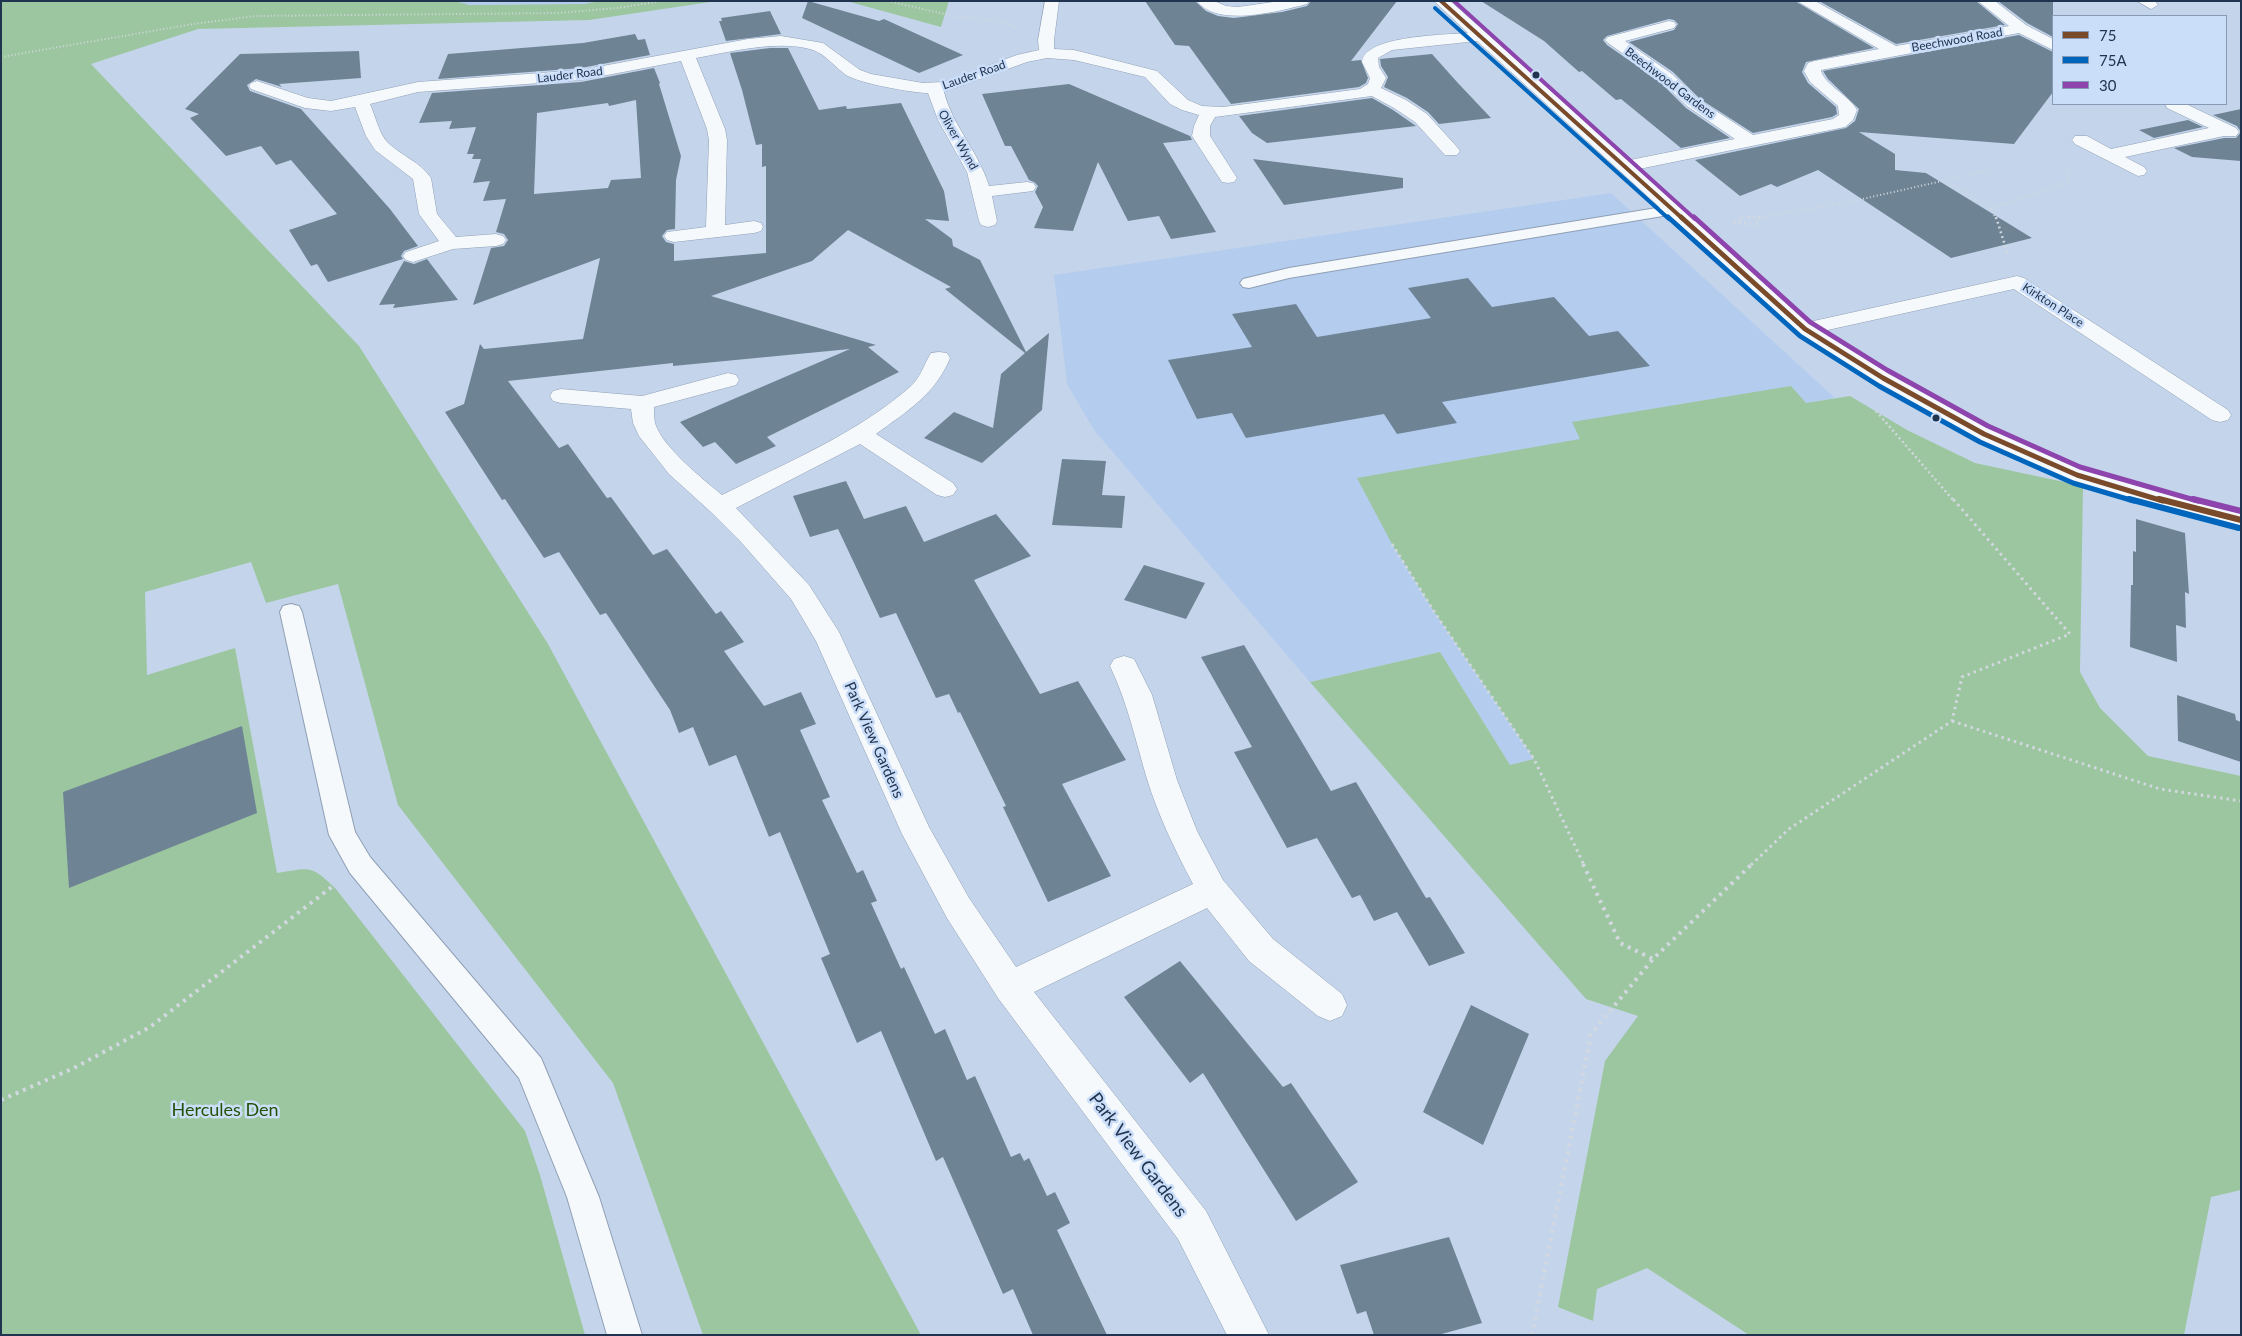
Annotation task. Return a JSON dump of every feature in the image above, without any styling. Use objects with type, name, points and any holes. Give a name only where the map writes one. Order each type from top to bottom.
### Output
[{"type":"street","points":[[1047,47],[1052,1]]},
{"type":"street","points":[[1204,1],[1215,8],[1237,11],[1302,1]]},
{"type":"street","points":[[1441,1],[1805,329],[1883,378],[1984,434],[2068,471],[2168,502],[2241,520]]},
{"type":"street","name":"Beechwood Road","points":[[1804,1],[1893,51]]},
{"type":"street","name":"Beechwood Road","points":[[1985,1],[2021,28],[2052,44]]},
{"type":"street","name":"Beechwood Gardens","points":[[1669,25],[1607,41],[1666,77],[1693,103],[1751,142]]},
{"type":"street","name":"Beechwood Road","points":[[1751,142],[1838,123],[1847,118],[1849,113],[1848,107],[1814,78],[1812,71],[1814,66],[2021,28]]},
{"type":"street","points":[[1451,151],[1421,118],[1400,104],[1372,90],[1377,84],[1378,78],[1370,66],[1369,60],[1372,54],[1379,49],[1389,46],[1479,36]]},
{"type":"street","name":"Lauder Road","points":[[256,86],[296,101],[317,106],[362,101],[418,86],[581,76],[756,43],[795,42],[818,46],[854,73],[868,78],[923,88],[935,88],[956,83],[1047,47],[1151,74],[1158,79],[1178,102],[1190,108],[1209,112],[1223,112],[1352,96],[1372,90]]},
{"type":"street","points":[[687,56],[716,129],[718,140],[715,231]]},
{"type":"street","name":"Oliver Wynd","points":[[935,88],[938,105],[945,122],[971,162],[982,192],[988,222]]},
{"type":"street","points":[[362,101],[374,136],[381,146],[417,172],[422,178],[428,214],[451,244]]},
{"type":"street","points":[[2175,105],[2233,133]]},
{"type":"street","points":[[1209,112],[1202,126],[1201,136],[1228,178]]},
{"type":"street","points":[[2110,155],[2233,133]]},
{"type":"street","points":[[2081,140],[2138,171]]},
{"type":"street","points":[[1626,166],[1751,142]]},
{"type":"street","points":[[982,192],[1027,187]]},
{"type":"street","points":[[674,236],[754,227]]},
{"type":"street","points":[[413,256],[451,244],[496,240]]},
{"type":"street","name":"Kirkton Place","points":[[1805,329],[2017,282],[2220,415]]},
{"type":"street","points":[[720,506],[861,434],[920,390],[933,373],[940,358]]},
{"type":"street","points":[[561,396],[642,403],[728,380]]},
{"type":"street","name":"Park View Gardens","points":[[642,403],[644,424],[650,436],[677,469],[720,506],[800,592],[829,639],[917,834],[958,908],[1010,987],[1192,1225],[1249,1335]]},
{"type":"street","points":[[861,434],[945,490]]},
{"type":"street","points":[[1124,666],[1138,695],[1162,780],[1183,834],[1212,890],[1261,950],[1330,1005]]},
{"type":"street","points":[[1010,987],[1212,890]]},
{"type":"lane","points":[[1249,283],[1288,273],[1675,210]]},
{"type":"lane","points":[[291,612],[342,835],[360,865],[530,1068],[583,1197],[625,1335]]},
{"type":"path","points":[[1,57],[193,24],[256,16],[559,13],[617,8],[662,1]]},
{"type":"path","points":[[888,1],[953,16],[999,21],[1047,47]]},
{"type":"path","points":[[1991,208],[2069,181],[2068,164],[2110,155]]},
{"type":"path","points":[[1739,222],[1741,217],[1758,218],[1858,200],[1944,179],[1991,170]]},
{"type":"path","points":[[1944,179],[1991,208],[1997,220],[2017,282]]},
{"type":"path","points":[[1696,230],[1739,222],[1756,224],[1758,218]]},
{"type":"path","points":[[1532,1335],[1591,1034],[1653,959],[1789,829],[1952,721],[1962,677],[2070,634],[1870,404]]},
{"type":"path","points":[[1392,544],[1440,620],[1534,759],[1620,943],[1653,959]]},
{"type":"path","points":[[1952,721],[2160,789],[2241,801]]},
{"type":"path","points":[[1,1100],[74,1068],[150,1027],[360,865]]},
{"type":"shaded area","points":[[455,1],[600,1],[584,4],[469,5]]},
{"type":"shaded area","points":[[1611,193],[1835,398],[1807,403],[1945,663],[1510,765],[1440,652],[1310,682],[1094,430],[1067,384],[1054,275]]},
{"type":"green space","name":"Hercules Den","points":[[1,1],[455,1],[469,5],[584,4],[600,1],[717,1],[589,20],[198,29],[91,64],[359,346],[548,644],[921,1335],[703,1335],[613,1083],[398,805],[338,584],[266,603],[251,562],[145,592],[147,675],[235,648],[277,873],[304,869],[310,870],[321,875],[336,889],[525,1131],[540,1175],[585,1335],[1,1335]]},
{"type":"green space","points":[[837,1],[949,1],[941,27],[850,2]]},
{"type":"green space","points":[[1791,386],[1806,403],[1850,396],[1907,430],[1975,463],[2083,486],[2080,672],[2100,708],[2148,756],[2241,776],[2241,1190],[2211,1197],[2184,1335],[1749,1335],[1647,1268],[1597,1289],[1593,1321],[1558,1307],[1605,1061],[1638,1016],[1586,999],[1310,682],[1440,652],[1510,765],[1534,759],[1435,613],[1392,544],[1357,478],[1580,439],[1572,422]]},
{"type":"building","points":[[808,1],[879,21],[884,19],[963,55],[919,73],[802,18]]},
{"type":"building","points":[[1145,1],[1195,1],[1206,11],[1218,16],[1234,18],[1282,12],[1307,6],[1311,1],[1397,1],[1351,61],[1361,60],[1368,78],[1366,83],[1359,87],[1231,104],[1189,46],[1175,45]]},
{"type":"building","points":[[1481,1],[1795,1],[1874,48],[1806,62],[1802,72],[1808,83],[1836,107],[1837,114],[1832,117],[1753,133],[1700,99],[1673,72],[1629,42],[1674,30],[1678,24],[1674,20],[1669,19],[1607,36],[1603,40],[1607,45],[1659,81],[1686,108],[1730,138],[1681,148],[1621,99],[1616,100],[1582,71],[1579,72],[1544,41]]},
{"type":"building","points":[[1819,1],[1976,1],[2005,25],[1896,44]]},
{"type":"building","points":[[1998,1],[2053,1],[2052,36],[2027,23]]},
{"type":"building","points":[[770,11],[781,34],[726,41],[719,21],[722,21],[721,18]]},
{"type":"building","points":[[635,34],[638,40],[645,39],[650,55],[581,68],[438,79],[448,54],[583,43]]},
{"type":"building","points":[[2019,35],[2052,52],[2052,93],[2014,144],[1859,132],[1895,154],[1895,170],[1926,173],[2032,238],[1951,258],[1818,170],[1777,187],[1771,184],[1740,196],[1695,160],[1846,128],[1855,121],[1859,109],[1828,79],[1823,71]]},
{"type":"building","points":[[770,48],[788,48],[819,110],[846,106],[847,109],[901,103],[944,191],[949,221],[925,219],[952,239],[953,246],[980,260],[1026,352],[1049,333],[1042,410],[982,463],[924,438],[954,412],[993,428],[1001,374],[1025,353],[945,289],[951,287],[848,230],[812,261],[711,296],[876,345],[868,347],[899,372],[767,437],[776,446],[736,464],[715,442],[703,447],[680,422],[850,349],[673,366],[673,363],[508,381],[559,448],[568,444],[607,498],[611,497],[653,555],[667,549],[716,614],[721,611],[744,642],[724,651],[764,706],[801,692],[816,724],[800,730],[830,797],[822,800],[857,873],[863,870],[877,901],[871,903],[901,969],[904,967],[935,1034],[945,1029],[967,1080],[975,1076],[1011,1157],[1020,1153],[1024,1161],[1029,1158],[1047,1196],[1055,1192],[1070,1223],[1057,1230],[1107,1335],[1033,1335],[1013,1289],[1003,1294],[943,1157],[936,1161],[881,1031],[857,1043],[821,958],[830,954],[780,832],[769,837],[736,755],[709,766],[693,727],[679,733],[670,710],[606,613],[600,615],[559,552],[544,558],[505,499],[502,500],[445,412],[464,404],[480,344],[484,349],[583,339],[600,258],[473,305],[491,248],[504,246],[508,240],[504,234],[496,232],[506,199],[483,201],[490,181],[473,183],[481,159],[472,159],[474,154],[467,154],[476,127],[449,129],[452,121],[419,123],[432,93],[581,82],[654,68],[681,156],[676,180],[675,229],[667,230],[662,236],[666,242],[674,244],[674,261],[766,253],[766,166],[762,167],[762,144],[756,145],[730,53]],"holes":[[[636,100],[641,178],[611,180],[608,188],[534,194],[537,113],[608,103],[609,106]]]},
{"type":"building","points":[[359,51],[361,78],[279,84],[282,87],[256,79],[247,85],[250,91],[301,109],[390,209],[418,246],[404,251],[401,256],[403,259],[328,282],[317,264],[311,266],[289,230],[337,214],[291,160],[276,165],[261,146],[226,156],[190,118],[199,114],[185,109],[240,54]]},
{"type":"building","points":[[1432,54],[1491,118],[1439,124],[1428,112],[1407,98],[1384,87],[1388,77],[1381,66],[1380,59]]},
{"type":"building","points":[[1069,84],[1190,136],[1192,140],[1163,143],[1216,232],[1171,239],[1159,216],[1128,221],[1098,162],[1073,231],[1034,228],[1043,207],[1035,192],[1038,186],[1029,180],[1011,146],[1005,146],[982,94]]},
{"type":"building","points":[[1372,98],[1416,126],[1267,143],[1252,133],[1239,116]]},
{"type":"building","points":[[2241,109],[2241,132],[2237,126],[2213,115]]},
{"type":"building","points":[[2188,120],[2203,127],[2154,138],[2139,130]]},
{"type":"building","points":[[2241,132],[2241,161],[2192,157],[2174,148],[2224,138],[2236,138]]},
{"type":"building","points":[[1253,159],[1403,178],[1403,188],[1284,205]]},
{"type":"building","points":[[427,259],[458,300],[393,308],[395,304],[379,305],[404,261],[414,264]]},
{"type":"building","points":[[1468,278],[1492,307],[1554,297],[1589,336],[1618,331],[1650,366],[1442,402],[1457,423],[1397,434],[1384,414],[1246,438],[1232,413],[1197,419],[1168,360],[1252,347],[1232,314],[1296,304],[1317,337],[1431,318],[1408,288]]},
{"type":"building","points":[[1062,459],[1106,461],[1102,495],[1125,496],[1122,528],[1052,525]]},
{"type":"building","points":[[846,481],[864,519],[906,506],[924,542],[996,514],[1031,556],[974,580],[1040,694],[1078,681],[1126,760],[1062,784],[1111,876],[1048,902],[1003,807],[1006,806],[960,712],[958,713],[949,694],[936,698],[896,613],[880,618],[838,529],[810,537],[793,496]]},
{"type":"building","points":[[2136,519],[2185,533],[2189,594],[2185,592],[2186,628],[2176,625],[2177,662],[2130,647],[2131,585],[2133,585],[2133,551],[2136,552]]},
{"type":"building","points":[[1144,565],[1205,583],[1186,619],[1124,600]]},
{"type":"building","points":[[1244,645],[1331,791],[1356,782],[1426,898],[1430,897],[1465,953],[1429,966],[1397,912],[1374,921],[1360,895],[1352,898],[1317,838],[1287,848],[1234,752],[1252,747],[1201,657]]},
{"type":"building","points":[[2177,695],[2235,714],[2236,720],[2241,722],[2241,762],[2178,741]]},
{"type":"building","points":[[242,726],[257,813],[69,888],[63,792]]},
{"type":"building","points":[[1180,961],[1283,1087],[1291,1083],[1358,1182],[1296,1221],[1203,1073],[1190,1083],[1124,997]]},
{"type":"building","points":[[1471,1005],[1529,1034],[1483,1145],[1423,1112]]},
{"type":"building","points":[[1449,1237],[1482,1323],[1438,1335],[1374,1335],[1366,1311],[1357,1314],[1340,1265]]},
{"type":"transit line","name":"75","points":[[1441,1],[1805,329],[1883,378],[1984,434],[2077,475],[2168,502],[2241,520]]},
{"type":"transit line","name":"30","points":[[1454,1],[1810,322],[1887,370],[1988,426],[2080,467],[2170,494],[2241,511]]},
{"type":"transit line","name":"75A","points":[[1435,8],[1800,336],[1879,386],[1980,442],[2073,483],[2166,510],[2239,528]]}]
